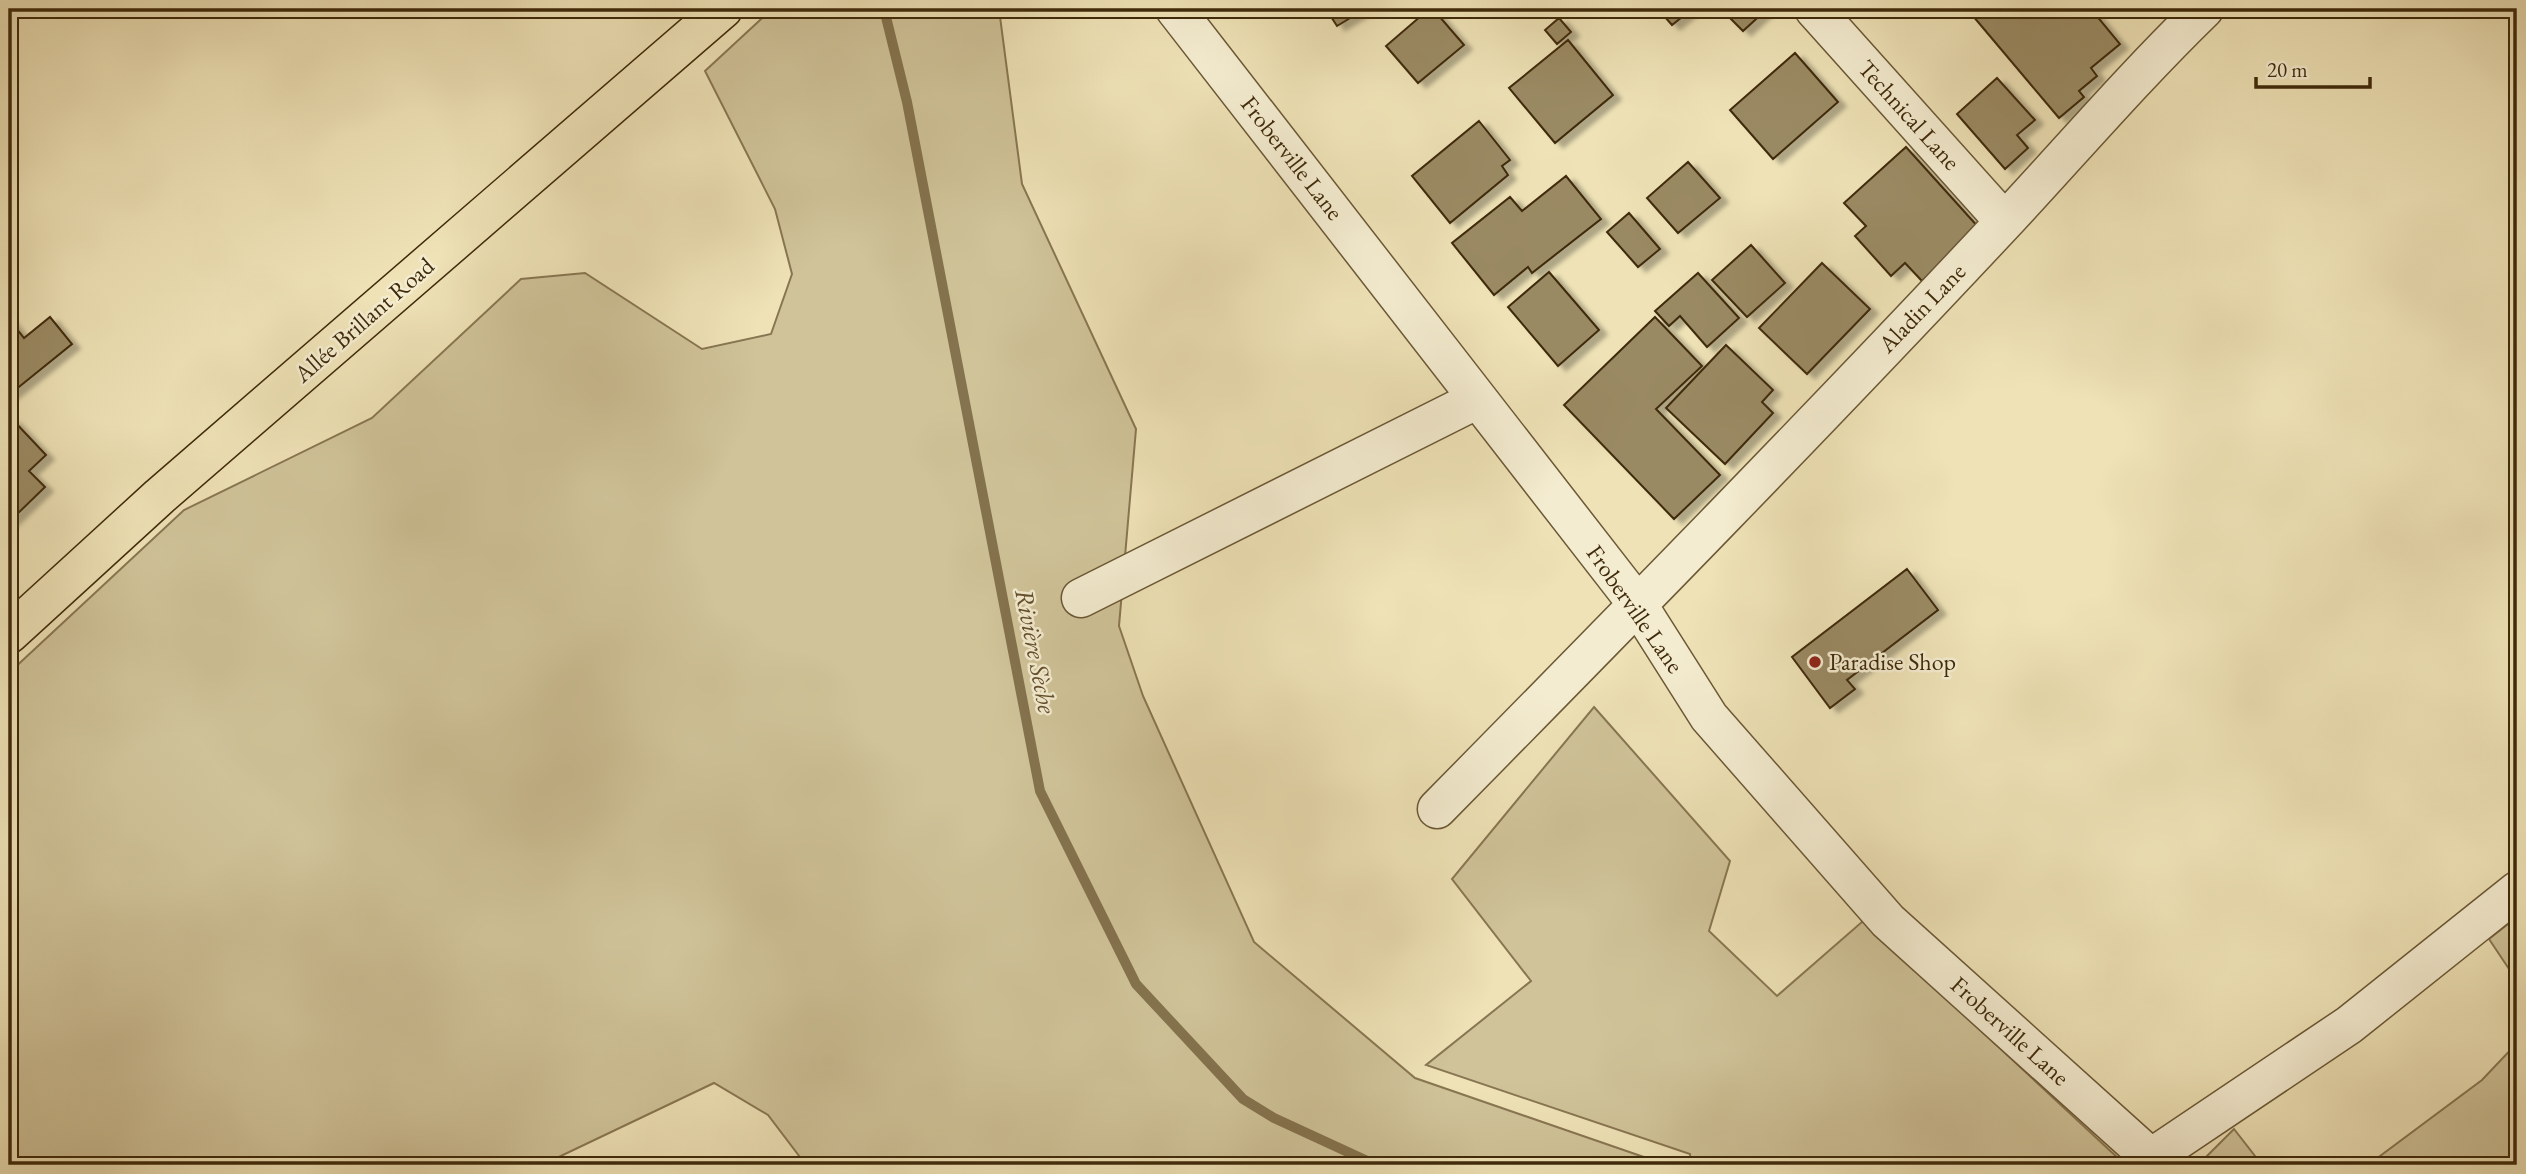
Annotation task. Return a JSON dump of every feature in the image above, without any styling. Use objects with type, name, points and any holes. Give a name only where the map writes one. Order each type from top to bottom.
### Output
[{"type":"main road","name":"Allée Brillant Road","points":[[9,635],[160,496],[723,9]]},
{"type":"street","name":"Froberville Lane","points":[[1175,9],[1638,605],[1709,717],[1888,921],[2152,1162]]},
{"type":"street","name":"Technical Lane","points":[[1814,9],[2004,221]]},
{"type":"street","name":"Aladin Lane","points":[[1437,809],[1638,605],[2004,221],[2182,16]]},
{"type":"street","points":[[1081,597],[1478,399]]},
{"type":"street","points":[[2152,1162],[2350,1024],[2517,891]]},
{"type":"shaded area","points":[[772,9],[999,9],[1022,184],[1136,429],[1119,626],[1143,696],[1254,942],[1415,1078],[1667,1165],[806,1165],[768,1115],[714,1083],[542,1165],[9,1165],[9,673],[184,510],[372,418],[521,279],[585,273],[702,349],[771,334],[792,274],[775,209],[705,71]]},
{"type":"shaded area","points":[[1594,707],[1730,861],[1709,931],[1777,996],[1863,921],[2119,1159],[2120,1165],[1691,1165],[1690,1154],[1426,1065],[1531,981],[1452,879]]},
{"type":"shaded area","points":[[2517,917],[2517,981],[2489,939]]},
{"type":"shaded area","points":[[2517,1043],[2517,1165],[2368,1165],[2482,1080]]},
{"type":"shaded area","points":[[2234,1129],[2262,1165],[2199,1165],[2199,1164]]},
{"type":"building","points":[[1326,9],[1365,9],[1337,26]]},
{"type":"building","points":[[1429,9],[1433,9],[1464,45],[1418,83],[1386,46]]},
{"type":"building","points":[[1658,9],[1692,9],[1672,25]]},
{"type":"building","points":[[1721,9],[1767,9],[1743,31]]},
{"type":"building","points":[[1981,9],[2091,9],[2120,44],[2091,68],[2097,76],[2079,91],[2084,97],[2059,118],[1973,16]]},
{"type":"building","points":[[1559,18],[1571,32],[1557,44],[1545,30]]},
{"type":"building","points":[[1568,40],[1613,95],[1555,143],[1509,88]]},
{"type":"building","points":[[1795,53],[1838,102],[1773,159],[1730,110]]},
{"type":"building","points":[[1997,78],[2035,120],[2017,135],[2028,148],[2005,169],[1957,114]]},
{"type":"building","points":[[1479,121],[1510,160],[1502,166],[1508,175],[1450,223],[1412,176]]},
{"type":"building","points":[[1906,147],[1980,229],[1922,281],[1905,263],[1891,276],[1855,236],[1866,226],[1844,203]]},
{"type":"building","points":[[1688,162],[1720,198],[1678,233],[1647,198]]},
{"type":"building","points":[[1566,176],[1601,219],[1532,273],[1528,267],[1494,295],[1452,243],[1510,197],[1522,211]]},
{"type":"building","points":[[1629,213],[1660,249],[1638,267],[1607,232]]},
{"type":"building","points":[[1751,245],[1785,283],[1747,317],[1712,280]]},
{"type":"building","points":[[1822,263],[1870,309],[1807,374],[1759,328]]},
{"type":"building","points":[[1549,272],[1599,330],[1558,366],[1508,307]]},
{"type":"building","points":[[1698,273],[1739,318],[1707,347],[1680,316],[1669,326],[1655,311]]},
{"type":"building","points":[[50,317],[72,344],[9,395],[9,319],[24,338]]},
{"type":"building","points":[[1655,317],[1702,366],[1656,409],[1720,475],[1674,519],[1564,405]]},
{"type":"building","points":[[1726,345],[1773,390],[1762,402],[1773,413],[1725,464],[1666,408]]},
{"type":"building","points":[[12,419],[46,455],[29,471],[45,487],[9,522],[9,422]]},
{"type":"building","points":[[1907,569],[1938,610],[1847,680],[1855,689],[1830,708],[1792,657]]},
{"type":"waterway","name":"Rivière Sèche","points":[[884,9],[907,102],[1040,791],[1136,984],[1243,1099],[1274,1118],[1376,1165]]},
{"type":"place","name":"Paradise Shop","points":[[1815,662]]}]
